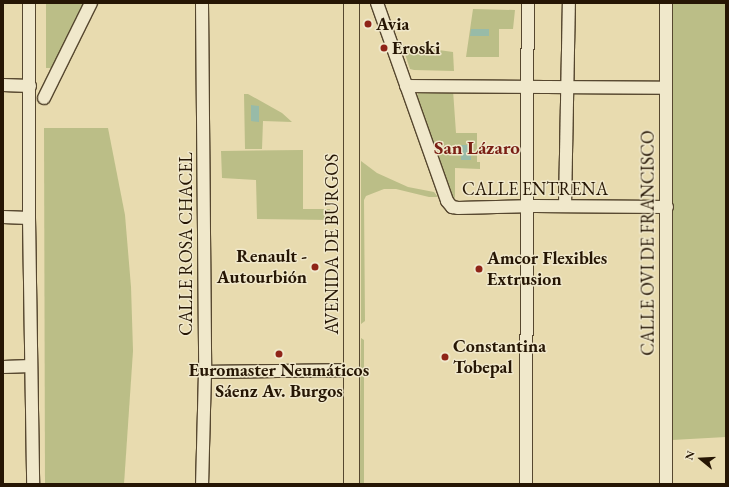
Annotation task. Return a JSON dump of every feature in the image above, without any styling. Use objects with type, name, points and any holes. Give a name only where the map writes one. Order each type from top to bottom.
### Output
[{"type":"main road","name":"AVENIDA DE BURGOS","points":[[351,3],[352,484]]},
{"type":"street","points":[[29,3],[29,218],[33,484]]},
{"type":"street","points":[[44,98],[91,3]]},
{"type":"street","name":"CALLE ROSA CHACEL","points":[[202,3],[205,372],[202,484]]},
{"type":"street","name":"CALLE ENTRENA","points":[[377,3],[447,201],[452,207],[667,207]]},
{"type":"street","points":[[526,484],[528,3]]},
{"type":"street","points":[[565,206],[569,3]]},
{"type":"street","name":"CALLE OVI DE FRANCISCO","points":[[666,3],[666,484]]},
{"type":"street","points":[[3,85],[30,86]]},
{"type":"street","points":[[406,86],[666,88]]},
{"type":"street","points":[[3,217],[29,218]]},
{"type":"street","points":[[3,367],[31,366]]},
{"type":"street","points":[[205,372],[351,370]]},
{"type":"green space","points":[[46,3],[85,3],[53,68],[46,68]]},
{"type":"green space","points":[[673,3],[726,3],[726,437],[672,440]]},
{"type":"green space","points":[[473,9],[515,10],[513,29],[499,29],[499,57],[466,57]]},
{"type":"green space","points":[[402,45],[453,52],[454,71],[410,69]]},
{"type":"green space","points":[[453,90],[456,133],[477,133],[477,162],[480,162],[480,169],[455,168],[455,198],[451,196],[416,98],[419,91]]},
{"type":"green space","points":[[244,94],[248,94],[282,113],[292,122],[263,121],[262,149],[245,149]]},
{"type":"green space","points":[[44,128],[108,128],[125,215],[131,287],[133,351],[124,484],[45,484]]},
{"type":"green space","points":[[303,150],[303,209],[330,209],[331,220],[257,219],[256,180],[222,178],[221,151]]},
{"type":"green space","points":[[361,161],[377,173],[408,187],[434,192],[438,197],[429,197],[396,189],[384,189],[366,196],[364,200],[365,321],[361,324]]},
{"type":"green space","points":[[361,338],[364,340],[364,484],[359,484]]},
{"type":"shaded area","points":[[471,29],[489,29],[489,36],[470,36]]},
{"type":"shaded area","points":[[251,105],[259,106],[259,122],[251,121]]},
{"type":"shaded area","points":[[461,145],[471,145],[471,160],[461,160]]},
{"type":"place","name":"Avia","points":[[368,24]]},
{"type":"place","name":"Eroski","points":[[384,48]]},
{"type":"place","name":"Renault - Autourbión","points":[[315,267]]},
{"type":"place","name":"Amcor Flexibles Extrusion","points":[[479,269]]},
{"type":"place","name":"Euromaster Neumáticos Sáenz Av. Burgos","points":[[279,354]]},
{"type":"place","name":"Constantina Tobepal","points":[[445,357]]},
{"type":"district","name":"San Lázaro","points":[[477,148]]}]
